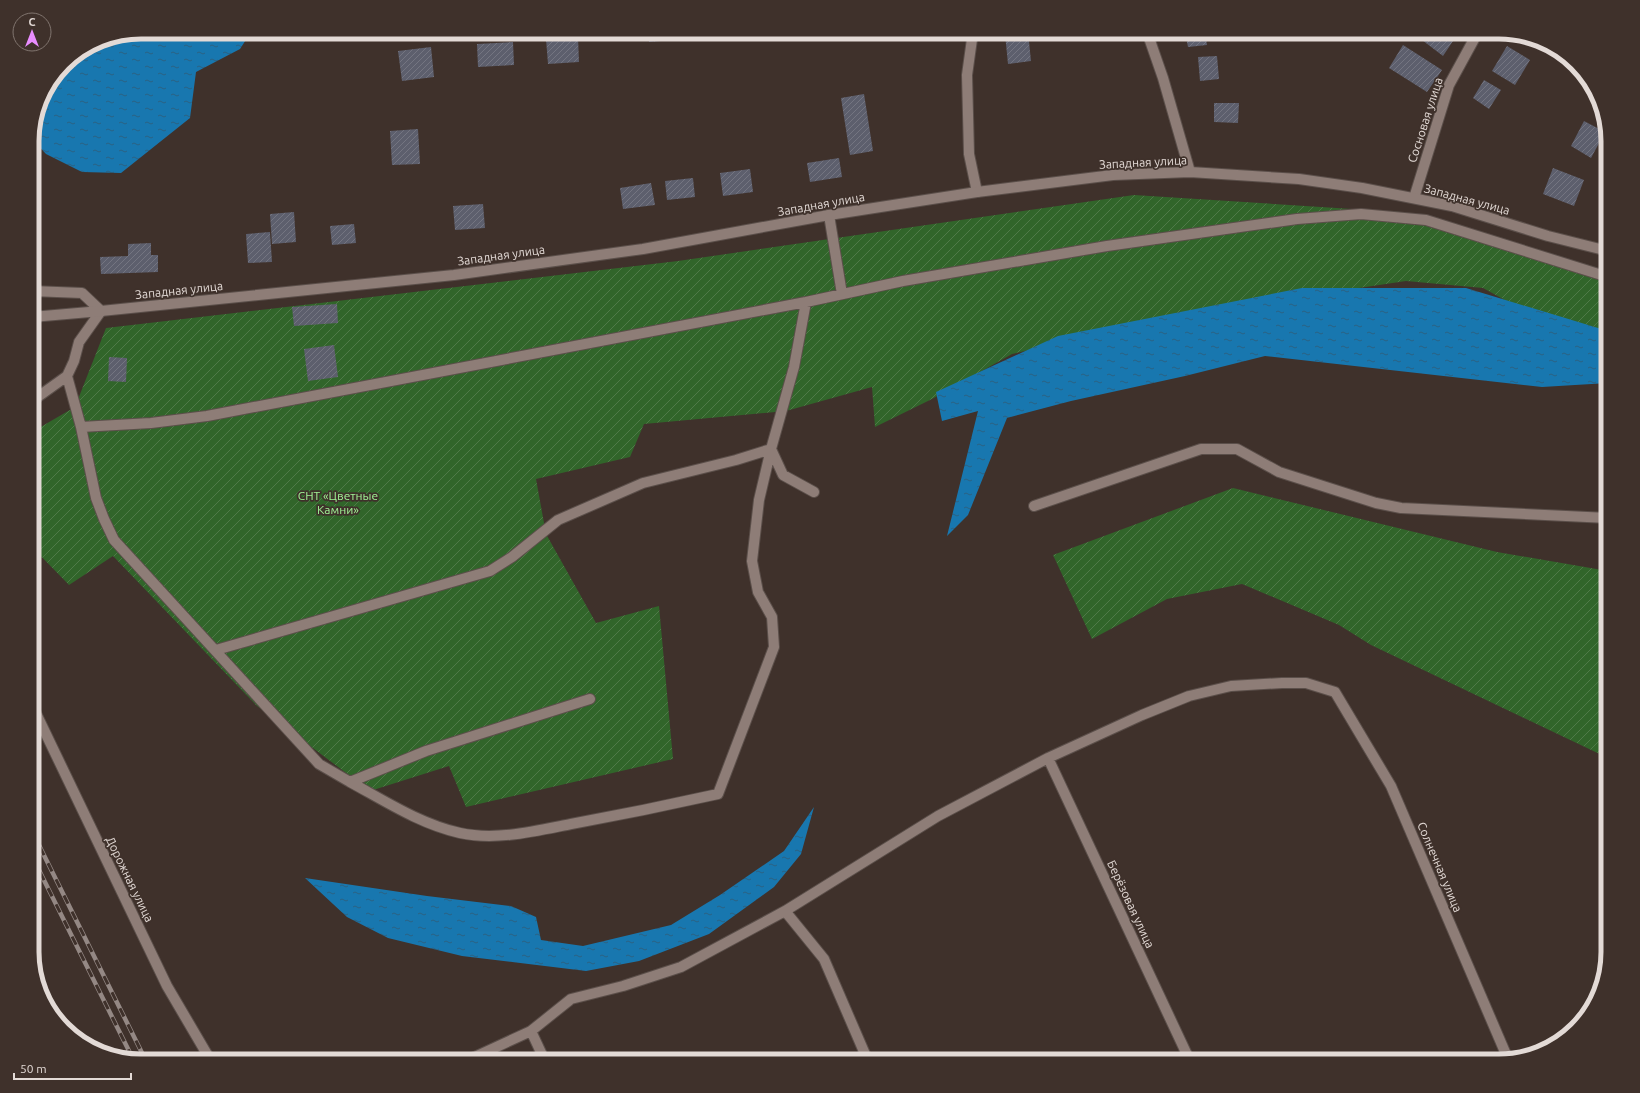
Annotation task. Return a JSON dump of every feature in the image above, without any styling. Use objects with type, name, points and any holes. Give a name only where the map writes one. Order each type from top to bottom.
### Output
[{"type":"street","points":[[972,39],[967,75],[969,154],[977,192]]},
{"type":"street","points":[[1149,39],[1163,78],[1190,172]]},
{"type":"street","name":"Сосновая улица","points":[[1414,198],[1449,85],[1474,39]]},
{"type":"street","name":"Западная улица","points":[[39,316],[454,275],[643,249],[829,214],[977,192],[1114,175],[1190,172],[1299,179],[1362,188],[1452,206],[1548,236],[1601,249]]},
{"type":"street","points":[[829,214],[842,294]]},
{"type":"street","points":[[81,427],[151,423],[207,416],[806,302],[902,280],[1107,246],[1297,219],[1361,214],[1426,220],[1601,275]]},
{"type":"street","points":[[39,291],[82,293],[101,311],[79,342],[74,361],[67,376],[39,396]]},
{"type":"street","points":[[67,376],[81,427],[96,498],[114,540],[319,764],[429,824],[461,833],[490,837],[540,830],[640,812],[718,794],[774,647],[772,617],[758,592],[752,561],[759,500],[771,449],[794,366],[806,302]]},
{"type":"street","points":[[771,449],[783,475],[814,492]]},
{"type":"street","points":[[216,650],[490,571],[512,557],[558,520],[643,483],[736,460],[771,449]]},
{"type":"street","points":[[1034,506],[1201,449],[1237,449],[1280,472],[1376,503],[1401,508],[1601,518]]},
{"type":"street","name":"Солнечная улица","points":[[1048,758],[1189,696],[1232,686],[1306,683],[1335,692],[1391,786],[1506,1054]]},
{"type":"street","points":[[350,782],[426,751],[590,699]]},
{"type":"street","name":"Дорожная улица","points":[[39,721],[167,986],[207,1054]]},
{"type":"street","points":[[481,1054],[532,1031],[571,999],[623,986],[681,967],[785,911],[938,816],[1048,758]]},
{"type":"street","name":"Берёзовая улица","points":[[1048,758],[1187,1054]]},
{"type":"street","points":[[785,911],[824,959],[865,1054]]},
{"type":"street","points":[[532,1031],[542,1054]]},
{"type":"green space","name":"СНТ «Цветные Камни»","points":[[1134,195],[1399,212],[1601,269],[1601,342],[1521,309],[1483,288],[1406,281],[1197,312],[1012,354],[932,399],[875,427],[872,387],[786,411],[644,424],[630,457],[536,479],[546,534],[596,623],[659,606],[673,759],[466,807],[449,766],[370,791],[257,706],[113,556],[69,585],[39,554],[39,428],[75,407],[106,328],[678,261]]},
{"type":"green space","points":[[1233,488],[1497,552],[1601,570],[1601,755],[1371,645],[1339,625],[1242,584],[1167,599],[1092,639],[1053,555]]},
{"type":"water","points":[[140,39],[246,39],[240,49],[196,72],[190,118],[121,173],[82,172],[46,154],[39,146],[39,134],[42,114],[49,96],[60,79],[74,64],[96,49],[114,42]]},
{"type":"water","points":[[1302,288],[1466,288],[1601,329],[1601,383],[1542,387],[1265,356],[1185,376],[1071,401],[1007,418],[968,515],[947,536],[978,411],[942,421],[936,392],[1058,336]]},
{"type":"water","points":[[814,807],[801,854],[774,887],[709,934],[639,961],[586,971],[462,956],[388,938],[347,917],[305,878],[427,896],[511,906],[536,917],[541,940],[583,946],[671,925],[720,895],[784,851]]},
{"type":"building","points":[[546,39],[578,39],[579,62],[548,64]]},
{"type":"building","points":[[649,39],[672,40],[649,42]]},
{"type":"building","points":[[1006,39],[1029,39],[1031,61],[1008,64]]},
{"type":"building","points":[[1186,39],[1206,39],[1207,45],[1188,47]]},
{"type":"building","points":[[1423,39],[1454,39],[1443,56],[1422,40]]},
{"type":"building","points":[[513,42],[514,65],[478,67],[477,44]]},
{"type":"building","points":[[1403,45],[1442,70],[1427,92],[1389,68]]},
{"type":"building","points":[[1507,46],[1530,60],[1515,85],[1492,71]]},
{"type":"building","points":[[431,47],[434,77],[402,81],[398,51]]},
{"type":"building","points":[[1217,56],[1219,79],[1200,81],[1198,57]]},
{"type":"building","points":[[1484,80],[1501,90],[1489,109],[1473,98]]},
{"type":"building","points":[[864,94],[873,151],[850,155],[841,98]]},
{"type":"building","points":[[1214,103],[1239,103],[1238,123],[1214,122]]},
{"type":"building","points":[[1584,121],[1600,129],[1601,140],[1591,158],[1571,146]]},
{"type":"building","points":[[418,129],[420,164],[392,165],[390,131]]},
{"type":"building","points":[[839,158],[842,177],[810,182],[807,163]]},
{"type":"building","points":[[1553,168],[1584,180],[1574,206],[1543,194]]},
{"type":"building","points":[[750,169],[753,192],[723,196],[720,173]]},
{"type":"building","points":[[693,178],[695,197],[667,200],[665,181]]},
{"type":"building","points":[[651,183],[655,205],[623,209],[620,188]]},
{"type":"building","points":[[483,204],[485,228],[455,230],[453,206]]},
{"type":"building","points":[[294,212],[296,242],[272,244],[270,214]]},
{"type":"building","points":[[354,224],[356,243],[332,245],[330,226]]},
{"type":"building","points":[[270,232],[272,262],[248,263],[246,234]]},
{"type":"building","points":[[151,243],[151,255],[158,255],[158,272],[101,274],[100,257],[128,256],[128,244]]},
{"type":"building","points":[[337,304],[338,323],[294,326],[292,307]]},
{"type":"building","points":[[334,345],[338,377],[308,381],[304,349]]},
{"type":"building","points":[[109,357],[127,358],[126,382],[108,381]]},
{"type":"railway","points":[[39,845],[143,1054]]},
{"type":"railway","points":[[39,870],[130,1053]]}]
